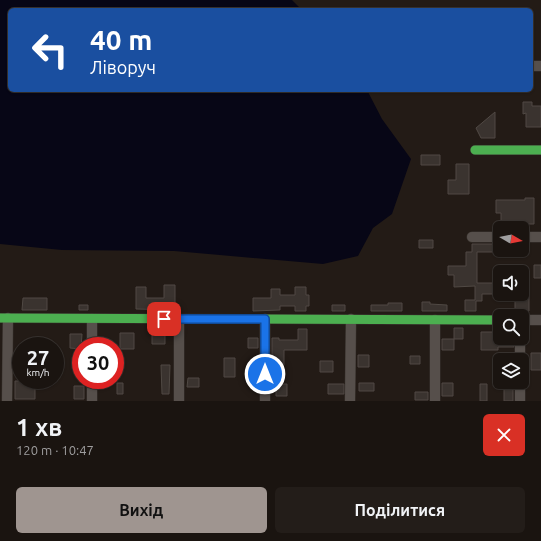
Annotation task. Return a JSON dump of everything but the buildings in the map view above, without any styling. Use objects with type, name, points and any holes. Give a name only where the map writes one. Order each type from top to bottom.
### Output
[{"type":"street","points":[[475,150],[541,150]]},
{"type":"street","points":[[472,237],[493,237]]},
{"type":"street","points":[[529,237],[541,237]]},
{"type":"street","points":[[7,401],[4,318],[493,320]]},
{"type":"street","points":[[92,318],[92,337]]},
{"type":"street","points":[[179,319],[179,401]]},
{"type":"street","points":[[265,319],[265,401]]},
{"type":"street","points":[[350,401],[351,319]]},
{"type":"street","points":[[435,320],[435,401]]},
{"type":"street","points":[[529,320],[541,320]]},
{"type":"street","points":[[92,389],[92,401]]},
{"type":"street","points":[[520,389],[520,401]]},
{"type":"water","points":[[0,0],[292,0],[300,8],[8,8],[8,92],[368,92],[382,119],[411,159],[392,214],[373,228],[358,256],[323,264],[174,251],[62,250],[0,244]]},
{"type":"traffic: fast","points":[[475,150],[541,150]]},
{"type":"traffic: fast","points":[[0,318],[493,320]]},
{"type":"route","points":[[164,319],[265,319],[265,374]]}]
